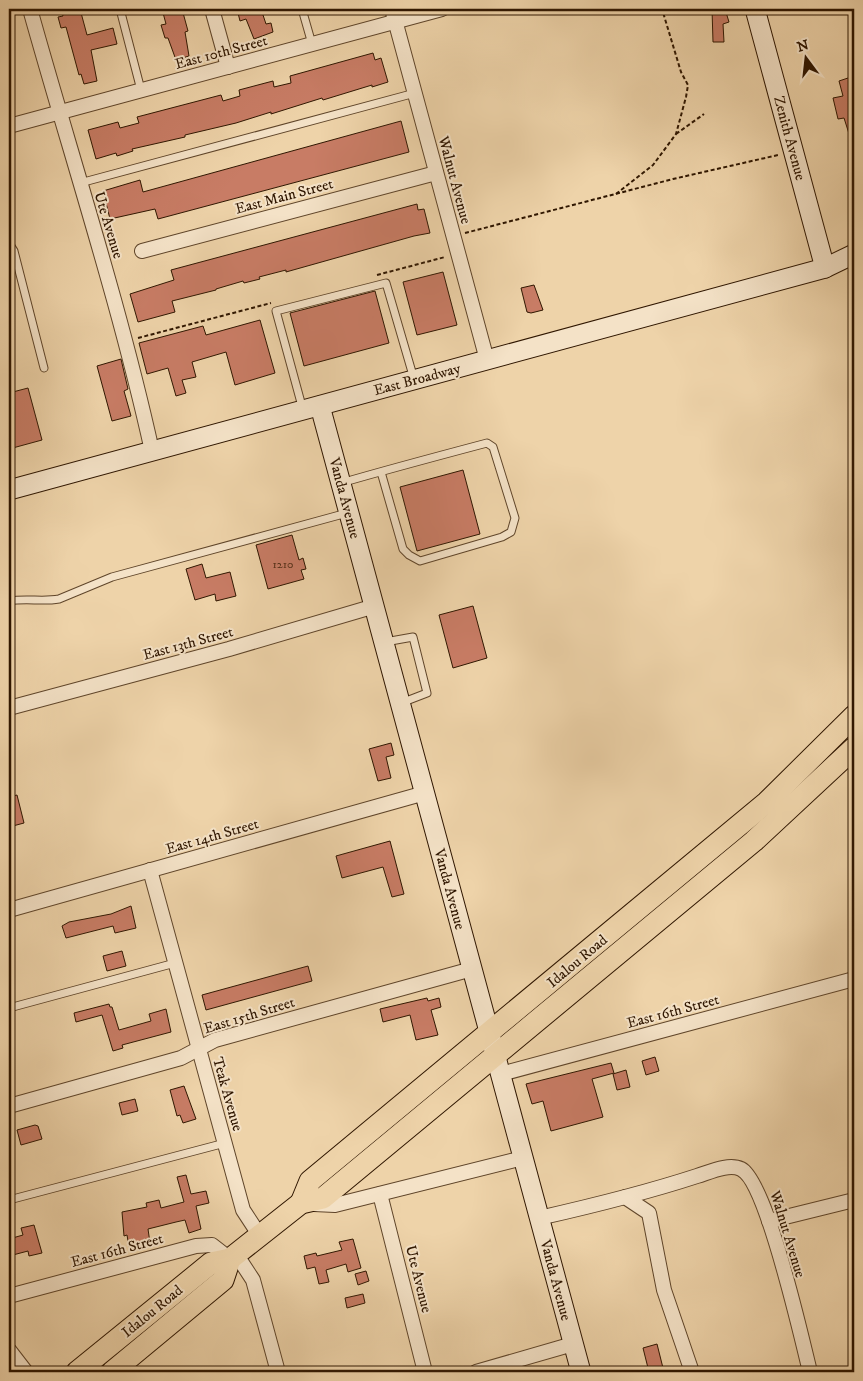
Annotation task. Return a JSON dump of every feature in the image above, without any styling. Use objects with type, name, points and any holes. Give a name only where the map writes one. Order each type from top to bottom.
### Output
[{"type":"main road","name":"Idalou Road","points":[[301,1203],[310,1181],[767,802],[854,716]]},
{"type":"main road","name":"Idalou Road","points":[[77,1372],[211,1263],[233,1257],[301,1203],[322,1198],[498,1065],[754,841],[854,748]]},
{"type":"main road","name":"Idalou Road","points":[[112,1372],[223,1280],[233,1257]]},
{"type":"street","name":"Ute Avenue","points":[[30,9],[126,341],[152,451]]},
{"type":"street","points":[[212,9],[228,67]]},
{"type":"street","name":"East 10th Street","points":[[9,126],[312,44],[393,15],[442,9]]},
{"type":"street","name":"Zenith Avenue","points":[[755,9],[825,268]]},
{"type":"street","name":"Walnut Avenue","points":[[393,15],[487,360]]},
{"type":"street","name":"East Main Street","points":[[142,251],[436,173]]},
{"type":"street","name":"East Broadway","points":[[9,490],[825,268],[854,254]]},
{"type":"street","name":"East Broadway","points":[[825,268],[854,269]]},
{"type":"street","name":"Vanda Avenue","points":[[312,408],[341,483],[581,1372]]},
{"type":"street","name":"East 13th Street","points":[[9,708],[229,649],[374,606]]},
{"type":"street","name":"East 14th Street","points":[[9,910],[425,793]]},
{"type":"street","name":"Teak Avenue","points":[[150,870],[243,1210],[260,1236]]},
{"type":"street","name":"East 15th Street","points":[[9,1106],[181,1058],[215,1040],[472,969]]},
{"type":"street","name":"East 16th Street","points":[[498,1065],[854,979]]},
{"type":"street","points":[[301,1203],[335,1205],[523,1158]]},
{"type":"street","name":"Walnut Avenue","points":[[539,1218],[625,1197],[732,1167],[741,1169],[750,1175],[757,1188],[769,1221],[810,1372]]},
{"type":"street","name":"Ute Avenue","points":[[380,1194],[425,1372]]},
{"type":"street","points":[[625,1197],[649,1213],[664,1290],[692,1372]]},
{"type":"street","points":[[769,1221],[854,1200]]},
{"type":"street","name":"East 16th Street","points":[[9,1296],[196,1246],[212,1245],[233,1257]]},
{"type":"street","points":[[233,1257],[253,1280],[278,1372]]},
{"type":"street","points":[[476,1372],[500,1369],[573,1344]]},
{"type":"street","points":[[9,1350],[26,1372]]},
{"type":"lane","points":[[120,9],[142,90]]},
{"type":"lane","points":[[302,9],[312,44]]},
{"type":"lane","points":[[80,183],[414,93]]},
{"type":"lane","points":[[9,243],[14,251],[44,368]]},
{"type":"lane","points":[[312,408],[276,311],[386,283],[414,379]]},
{"type":"lane","points":[[341,483],[381,472],[490,444],[493,448],[515,518],[511,532],[502,538],[420,561],[416,560],[403,549],[381,472]]},
{"type":"lane","points":[[9,601],[25,598],[49,601],[59,599],[112,577],[349,512]]},
{"type":"lane","points":[[384,642],[413,637],[427,693],[400,703]]},
{"type":"lane","points":[[9,1008],[175,963]]},
{"type":"lane","points":[[9,1200],[226,1143]]},
{"type":"path","points":[[662,9],[681,72],[688,85],[676,134]]},
{"type":"path","points":[[614,195],[654,165],[676,134],[704,114]]},
{"type":"path","points":[[453,236],[673,179],[793,151]]},
{"type":"building","points":[[61,9],[80,9],[87,35],[113,28],[117,44],[91,50],[97,81],[84,84],[81,74],[79,75],[66,27],[61,28],[58,17],[63,16]]},
{"type":"building","points":[[162,9],[182,9],[188,31],[185,32],[189,56],[176,60],[161,25],[166,24]]},
{"type":"building","points":[[237,9],[261,9],[266,24],[271,23],[273,32],[254,39],[246,19],[240,21]]},
{"type":"building","points":[[712,9],[725,9],[729,22],[723,24],[724,42],[713,42]]},
{"type":"building","points":[[373,53],[375,60],[381,58],[388,82],[185,135],[185,137],[132,149],[133,151],[117,156],[116,153],[96,159],[88,130],[118,122],[120,128],[139,123],[137,117],[221,95],[223,101],[240,96],[239,90],[273,81],[274,87],[291,83],[290,76]]},
{"type":"building","points":[[854,76],[854,140],[851,140],[844,118],[838,119],[833,98],[843,96],[839,81]]},
{"type":"building","points":[[401,121],[409,152],[158,219],[155,209],[110,219],[103,191],[140,180],[143,192]]},
{"type":"building","points":[[417,204],[418,210],[424,209],[430,233],[172,301],[175,312],[138,322],[130,294],[174,280],[171,270]]},
{"type":"building","points":[[443,272],[457,325],[417,335],[403,282]]},
{"type":"building","points":[[534,285],[543,310],[531,313],[527,312],[521,288]]},
{"type":"building","points":[[375,291],[389,343],[304,366],[290,313]]},
{"type":"building","points":[[260,320],[275,373],[235,385],[226,352],[192,362],[196,377],[182,380],[186,393],[176,396],[168,368],[147,374],[139,343],[203,326],[206,335]]},
{"type":"building","points":[[121,359],[128,389],[124,391],[131,416],[112,421],[97,366]]},
{"type":"building","points":[[28,388],[42,440],[9,449],[9,393]]},
{"type":"building","points":[[463,470],[480,534],[417,551],[400,487]]},
{"type":"building","points":[[292,535],[299,560],[303,558],[306,569],[301,570],[304,579],[268,589],[256,545]]},
{"type":"building","points":[[202,564],[206,578],[230,572],[236,596],[216,601],[215,594],[195,600],[186,569]]},
{"type":"building","points":[[473,606],[487,658],[453,668],[439,615]]},
{"type":"building","points":[[391,743],[394,755],[386,757],[391,778],[378,781],[369,749]]},
{"type":"building","points":[[17,795],[24,823],[9,827],[9,797]]},
{"type":"building","points":[[390,841],[404,894],[392,897],[383,867],[342,878],[336,856]]},
{"type":"building","points":[[131,906],[136,928],[115,933],[113,926],[66,938],[62,926],[69,922],[111,914]]},
{"type":"building","points":[[122,951],[126,966],[107,971],[103,956]]},
{"type":"building","points":[[308,966],[312,981],[206,1010],[202,995]]},
{"type":"building","points":[[427,998],[428,1001],[439,998],[441,1007],[431,1010],[438,1035],[416,1040],[410,1015],[383,1022],[380,1009]]},
{"type":"building","points":[[109,1004],[112,1007],[119,1030],[151,1021],[149,1014],[166,1009],[171,1032],[122,1045],[123,1048],[113,1051],[102,1015],[76,1022],[74,1013]]},
{"type":"building","points":[[655,1057],[659,1071],[646,1075],[642,1061]]},
{"type":"building","points":[[611,1063],[614,1073],[592,1079],[603,1117],[551,1131],[543,1101],[532,1104],[526,1084]]},
{"type":"building","points":[[626,1070],[630,1087],[617,1090],[613,1074]]},
{"type":"building","points":[[184,1086],[196,1119],[183,1123],[180,1115],[177,1116],[170,1090]]},
{"type":"building","points":[[135,1099],[138,1111],[122,1115],[119,1103]]},
{"type":"building","points":[[35,1125],[38,1126],[42,1139],[21,1145],[17,1130]]},
{"type":"building","points":[[186,1175],[191,1194],[206,1191],[209,1203],[196,1206],[201,1229],[189,1233],[185,1220],[148,1229],[150,1243],[129,1247],[127,1235],[124,1236],[122,1212],[147,1207],[146,1203],[159,1200],[161,1208],[184,1202],[177,1177]]},
{"type":"building","points":[[34,1225],[42,1253],[29,1256],[28,1251],[9,1256],[9,1239],[23,1235],[21,1228]]},
{"type":"building","points":[[353,1239],[361,1268],[348,1272],[346,1264],[326,1270],[329,1282],[319,1284],[315,1267],[307,1269],[304,1256],[316,1253],[317,1256],[342,1250],[339,1242]]},
{"type":"building","points":[[366,1271],[369,1281],[358,1285],[355,1274]]},
{"type":"building","points":[[363,1294],[365,1303],[347,1308],[345,1298]]},
{"type":"building","points":[[657,1344],[664,1372],[649,1372],[643,1348]]}]
